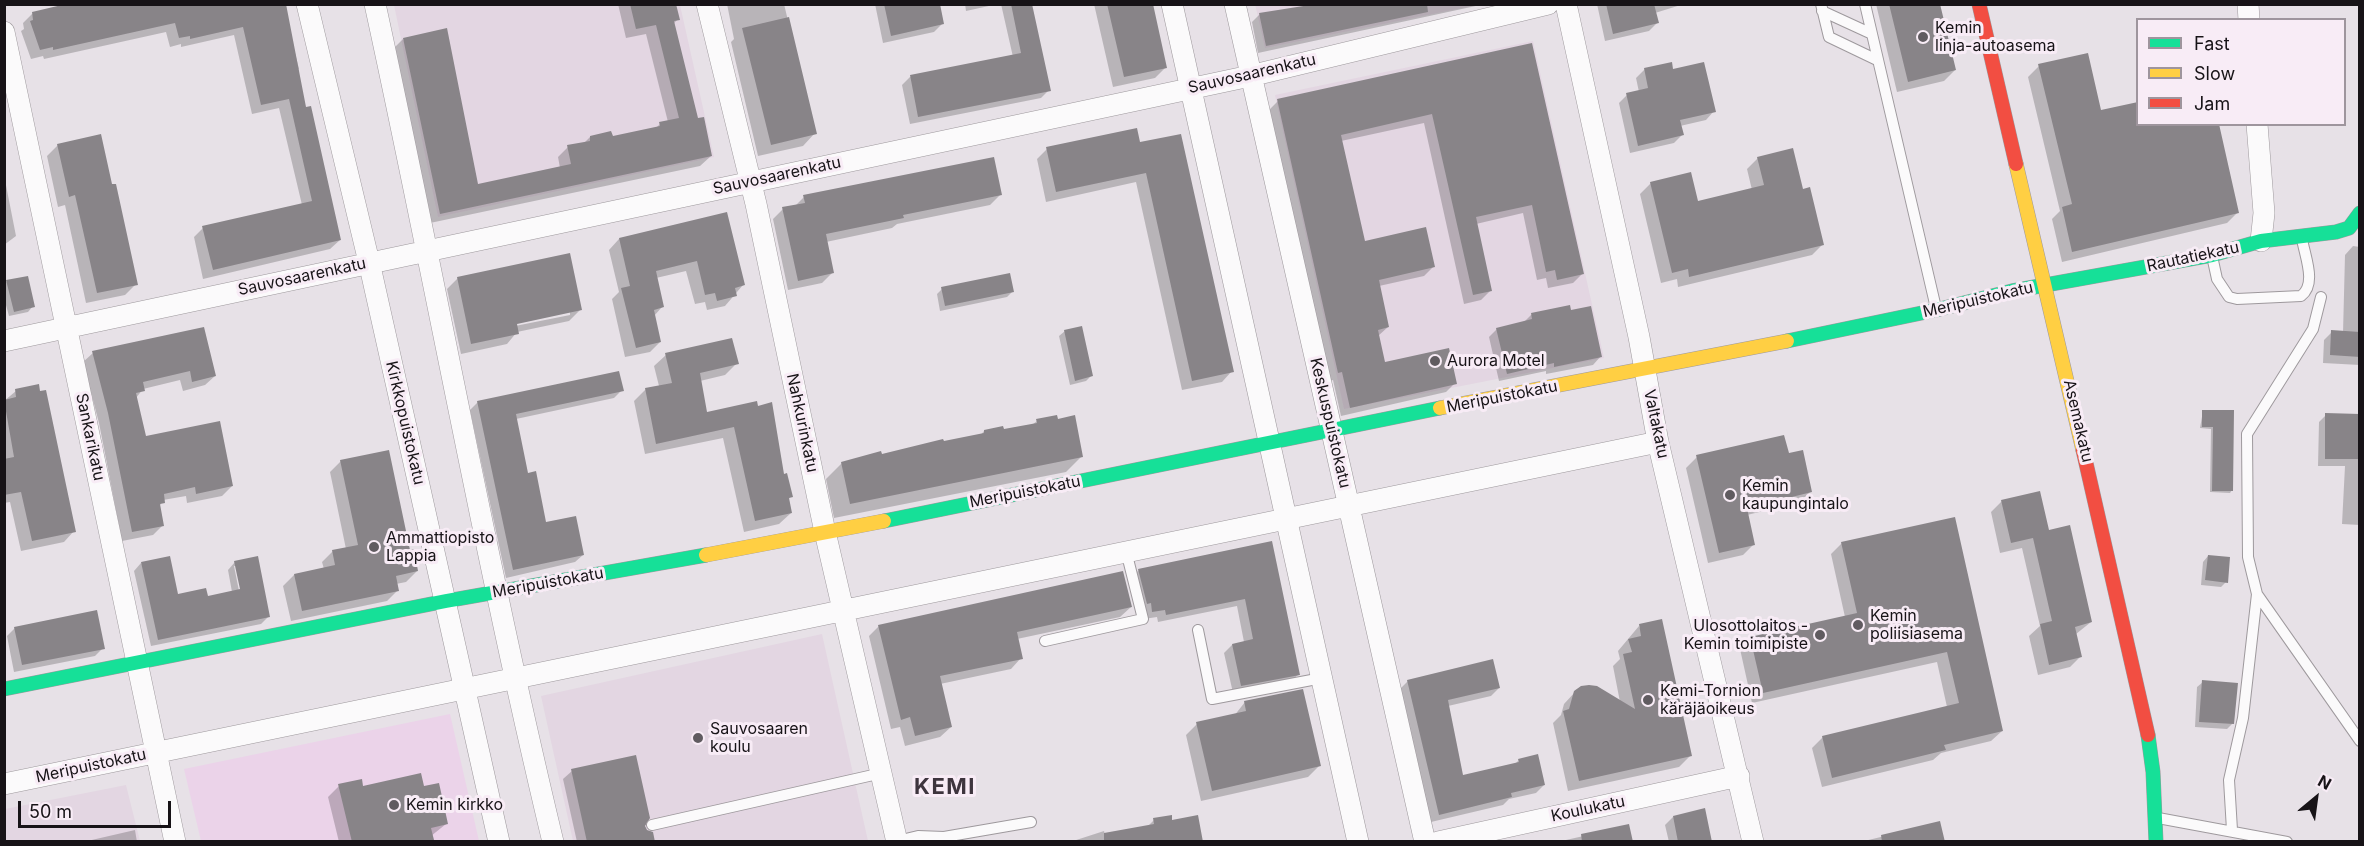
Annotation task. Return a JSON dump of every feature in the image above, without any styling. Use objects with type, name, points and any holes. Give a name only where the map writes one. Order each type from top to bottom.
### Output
[{"type":"street","name":"Kirkkopuistokatu","points":[[308,4],[369,262],[499,842]]},
{"type":"street","points":[[375,4],[428,249],[514,679],[553,842]]},
{"type":"street","name":"Nahkurinkatu","points":[[707,4],[750,182],[825,532],[897,841]]},
{"type":"street","points":[[1172,4],[1358,842]]},
{"type":"street","name":"Keskuspuistokatu","points":[[1235,4],[1425,842]]},
{"type":"street","name":"Sauvosaarenkatu","points":[[4,341],[1250,76],[1548,4]]},
{"type":"street","name":"Valtakatu","points":[[1566,4],[1645,370],[1658,442],[1753,842]]},
{"type":"street","name":"Asemakatu","points":[[1979,4],[2145,713],[2156,842]]},
{"type":"street","name":"Sankarikatu","points":[[4,32],[174,842]]},
{"type":"street","name":"Rautatiekatu","points":[[2044,285],[2212,255],[2261,241],[2264,213],[2257,126]]},
{"type":"street","points":[[2261,241],[2349,228],[2360,213]]},
{"type":"street","name":"Meripuistokatu","points":[[4,689],[446,601],[825,532],[1269,444],[1330,429],[1645,370],[1936,310],[2044,285]]},
{"type":"street","name":"Meripuistokatu","points":[[4,784],[1287,519],[1349,504],[1658,442]]},
{"type":"street","name":"Koulukatu","points":[[1438,842],[1739,776]]},
{"type":"lane","points":[[1864,6],[1936,310]]},
{"type":"lane","points":[[1821,8],[1872,34]]},
{"type":"lane","points":[[1821,8],[1829,37],[1878,60]]},
{"type":"lane","points":[[2212,255],[2217,279],[2229,297],[2238,299],[2301,296],[2307,291],[2310,283],[2301,236]]},
{"type":"lane","points":[[2232,830],[2229,780],[2243,718],[2257,594],[2248,557],[2247,434],[2313,329],[2321,297]]},
{"type":"lane","points":[[1045,641],[1143,619],[1126,552]]},
{"type":"lane","points":[[2257,594],[2360,741]]},
{"type":"lane","points":[[1198,630],[1212,699],[1322,678]]},
{"type":"lane","points":[[652,825],[882,772]]},
{"type":"lane","points":[[2155,818],[2232,830],[2287,842]]},
{"type":"lane","points":[[897,841],[918,836],[944,837],[1032,822]]},
{"type":"shaded area","points":[[1255,4],[1477,5],[1265,48]]},
{"type":"shaded area","points":[[394,5],[680,5],[714,157],[438,217]]},
{"type":"shaded area","points":[[1533,41],[1604,358],[1344,409],[1275,95]]},
{"type":"shaded area","name":"Sauvosaaren koulu","points":[[822,634],[868,841],[573,841],[541,696]]},
{"type":"shaded area","points":[[450,714],[479,841],[201,841],[184,769]]},
{"type":"shaded area","points":[[126,785],[140,841],[5,841],[5,809]]},
{"type":"building","points":[[66,4],[286,4],[306,107],[311,106],[341,240],[213,270],[202,226],[312,201],[289,99],[261,105],[243,27],[190,39],[190,36],[179,38],[175,23],[53,50],[53,47],[40,50],[30,21],[33,20],[32,12]]},
{"type":"building","points":[[630,4],[676,4],[680,20],[674,21],[698,118],[704,117],[712,156],[440,214],[403,38],[447,28],[478,184],[571,164],[567,145],[590,141],[590,136],[611,131],[613,136],[660,126],[659,122],[679,118],[656,25],[636,29]]},
{"type":"building","points":[[884,4],[940,4],[944,24],[891,36]]},
{"type":"building","points":[[1011,4],[1032,4],[1051,91],[918,117],[910,75],[1021,53]]},
{"type":"building","points":[[1107,4],[1153,4],[1167,68],[1124,77]]},
{"type":"building","points":[[1316,4],[1427,4],[1428,12],[1266,46],[1259,13]]},
{"type":"building","points":[[1606,4],[1654,4],[1659,23],[1613,34]]},
{"type":"building","name":"Kemin linja-autoasema","points":[[1889,4],[1940,4],[1956,70],[1908,82]]},
{"type":"building","points":[[789,17],[817,134],[771,145],[742,28]]},
{"type":"building","points":[[1532,43],[1584,274],[1557,280],[1555,270],[1546,272],[1532,205],[1476,217],[1492,291],[1473,295],[1432,114],[1341,135],[1365,241],[1426,227],[1435,267],[1379,280],[1389,327],[1378,330],[1385,362],[1449,348],[1457,384],[1350,408],[1342,372],[1338,373],[1277,99]]},
{"type":"building","points":[[2088,53],[2101,110],[2136,102],[2136,126],[2219,126],[2239,213],[2072,252],[2062,207],[2072,204],[2038,64]]},
{"type":"building","points":[[1672,62],[1673,69],[1704,62],[1716,112],[1680,120],[1684,135],[1638,146],[1626,93],[1648,88],[1644,68]]},
{"type":"building","points":[[1137,128],[1140,142],[1181,134],[1234,372],[1192,381],[1146,173],[1056,192],[1046,147]]},
{"type":"building","points":[[101,134],[112,184],[116,184],[138,285],[97,293],[75,195],[69,197],[57,144]]},
{"type":"building","points":[[1793,148],[1803,189],[1810,187],[1824,245],[1689,277],[1688,269],[1672,273],[1650,182],[1691,172],[1698,201],[1764,185],[1757,157]]},
{"type":"building","points":[[994,157],[1002,195],[903,215],[904,218],[826,234],[834,273],[798,281],[782,207],[805,203],[803,195]]},
{"type":"building","points":[[727,212],[745,285],[735,288],[737,296],[717,301],[715,293],[705,295],[697,261],[656,271],[664,307],[654,310],[661,342],[636,348],[621,288],[630,286],[619,238]]},
{"type":"building","points":[[570,253],[582,310],[517,324],[519,334],[471,344],[457,277]]},
{"type":"building","points":[[1010,273],[1014,292],[945,306],[941,287]]},
{"type":"building","points":[[28,276],[35,307],[14,312],[6,280]]},
{"type":"building","points":[[1570,305],[1571,310],[1591,306],[1602,357],[1554,367],[1554,363],[1507,374],[1496,328],[1532,319],[1531,313]]},
{"type":"building","points":[[1082,326],[1093,376],[1075,381],[1064,330]]},
{"type":"building","points":[[204,327],[216,376],[192,382],[190,371],[143,382],[145,391],[136,393],[146,436],[220,421],[233,486],[196,494],[195,487],[164,494],[165,503],[160,504],[164,526],[132,532],[108,413],[92,351]]},
{"type":"building","points":[[2331,330],[2360,332],[2360,357],[2330,355]]},
{"type":"building","points":[[732,338],[739,364],[700,373],[707,412],[757,401],[758,406],[772,402],[784,474],[787,473],[793,497],[789,498],[792,513],[755,521],[734,427],[656,444],[645,388],[672,383],[665,353]]},
{"type":"building","points":[[619,371],[624,391],[516,414],[528,473],[536,471],[546,522],[576,516],[584,555],[513,570],[477,401]]},
{"type":"building","points":[[39,384],[40,391],[46,390],[76,532],[32,541],[21,492],[4,495],[4,459],[14,457],[4,400],[16,397],[15,389]]},
{"type":"building","points":[[2202,410],[2234,410],[2233,491],[2212,491],[2213,427],[2202,427]]},
{"type":"building","points":[[2325,413],[2360,414],[2360,459],[2325,459]]},
{"type":"building","points":[[1057,415],[1058,419],[1075,415],[1083,457],[850,504],[841,462],[881,451],[882,454],[943,439],[944,441],[984,433],[984,430],[1003,426],[1004,429],[1037,423],[1036,419]]},
{"type":"building","name":"Kemin kaupungintalo","points":[[1784,435],[1789,453],[1803,450],[1812,492],[1747,508],[1755,545],[1719,553],[1696,455]]},
{"type":"building","points":[[389,450],[410,550],[414,549],[418,571],[396,576],[399,591],[302,611],[294,574],[335,565],[332,550],[358,545],[340,460]]},
{"type":"building","points":[[2040,491],[2049,530],[2070,525],[2092,622],[2075,627],[2082,657],[2049,665],[2040,624],[2052,621],[2033,538],[2011,543],[2001,500]]},
{"type":"building","name":"Kemin poliisiasema","points":[[1955,517],[2003,731],[1944,745],[1946,750],[1832,778],[1822,736],[1959,703],[1947,652],[1763,693],[1750,637],[1857,613],[1841,542]]},
{"type":"building","points":[[1272,541],[1300,675],[1241,686],[1232,644],[1253,639],[1245,599],[1166,615],[1165,610],[1152,612],[1151,603],[1147,604],[1138,569]]},
{"type":"building","points":[[2208,555],[2230,557],[2228,583],[2205,580]]},
{"type":"building","points":[[170,556],[178,594],[206,588],[208,596],[240,589],[234,561],[258,556],[270,617],[158,640],[141,562]]},
{"type":"building","points":[[1123,571],[1132,607],[1017,632],[1023,659],[940,676],[952,727],[915,736],[910,717],[901,720],[878,625]]},
{"type":"building","points":[[97,610],[105,649],[22,665],[14,627]]},
{"type":"building","name":"Kemi-Tornion käräjäoikeus","points":[[1662,619],[1692,756],[1579,781],[1563,711],[1569,709],[1574,691],[1581,686],[1589,685],[1597,686],[1635,709],[1623,654],[1632,652],[1628,639],[1641,636],[1639,624]]},
{"type":"building","points":[[1493,659],[1500,688],[1448,700],[1463,775],[1519,762],[1518,759],[1538,754],[1545,785],[1511,793],[1512,797],[1439,815],[1407,680]]},
{"type":"building","points":[[2202,680],[2238,683],[2234,724],[2199,722]]},
{"type":"building","points":[[1303,689],[1321,766],[1212,791],[1196,722],[1246,711],[1244,701]]},
{"type":"building","points":[[636,755],[650,818],[645,826],[647,830],[653,832],[655,842],[587,842],[571,769]]},
{"type":"building","name":"Kemin kirkko","points":[[421,773],[424,786],[439,783],[448,824],[431,828],[434,840],[352,842],[338,784],[362,779],[363,786]]},
{"type":"building","points":[[1705,808],[1712,842],[1678,842],[1673,816]]},
{"type":"building","points":[[1172,815],[1172,820],[1198,815],[1203,842],[1104,842],[1104,833],[1154,824],[1153,818]]},
{"type":"building","points":[[1940,821],[1945,842],[1882,842],[1881,835]]},
{"type":"building","points":[[1629,824],[1633,842],[1582,842],[1581,834]]},
{"type":"traffic: fast","points":[[1787,341],[1936,310],[2012,291],[2212,255],[2261,241],[2336,232],[2349,228],[2360,213]]},
{"type":"traffic: fast","points":[[884,521],[1440,408]]},
{"type":"traffic: fast","points":[[4,689],[446,601],[706,555]]},
{"type":"traffic: fast","points":[[2148,735],[2153,772],[2156,842]]},
{"type":"traffic: slow","points":[[2016,164],[2083,450]]},
{"type":"traffic: slow","points":[[1440,408],[1787,341]]},
{"type":"traffic: slow","points":[[706,555],[884,521]]},
{"type":"traffic: jam","points":[[1979,4],[2016,164]]},
{"type":"traffic: jam","points":[[2083,450],[2148,735]]},
{"type":"place","name":"Kemin linja-autoasema","points":[[1923,37]]},
{"type":"place","name":"Aurora Motel","points":[[1435,361]]},
{"type":"place","name":"Kemin kaupungintalo","points":[[1730,495]]},
{"type":"place","name":"Ammattiopisto Lappia","points":[[374,547]]},
{"type":"place","name":"Kemin poliisiasema","points":[[1858,625]]},
{"type":"place","name":"Ulosottolaitos - Kemin toimipiste","points":[[1820,635]]},
{"type":"place","name":"Kemi-Tornion käräjäoikeus","points":[[1648,700]]},
{"type":"place","name":"Sauvosaaren koulu","points":[[698,738]]},
{"type":"place","name":"Kemin kirkko","points":[[394,805]]},
{"type":"district","name":"KEMI","points":[[945,787]]}]
